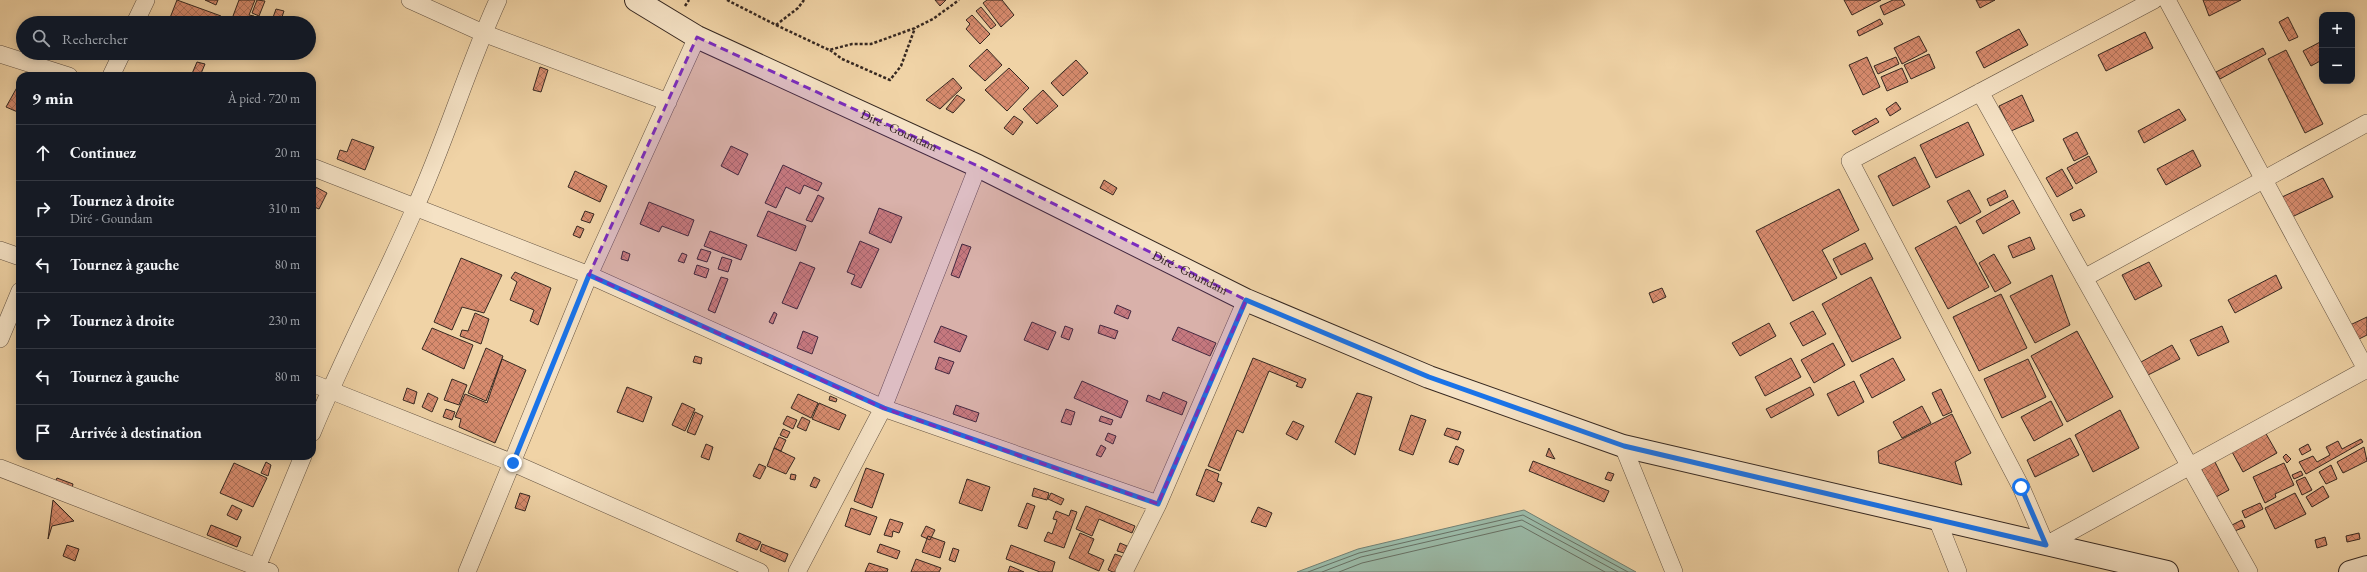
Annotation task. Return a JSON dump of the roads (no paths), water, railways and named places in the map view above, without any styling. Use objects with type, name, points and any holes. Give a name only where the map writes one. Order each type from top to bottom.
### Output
[{"type":"main road","name":"Diré - Goundam","points":[[636,0],[697,37],[978,166],[1246,300],[1429,377],[1624,446],[2167,572]]},
{"type":"main road","points":[[2350,572],[2367,568]]},
{"type":"street","points":[[138,16],[146,0]]},
{"type":"street","points":[[410,0],[483,33],[668,102]]},
{"type":"street","points":[[316,423],[330,390],[416,207],[483,33],[498,0]]},
{"type":"street","points":[[2154,0],[1850,161],[2021,487],[2046,545],[2367,369],[2167,0]]},
{"type":"street","points":[[467,572],[589,275],[697,37]]},
{"type":"street","points":[[0,54],[16,59]]},
{"type":"street","points":[[19,60],[57,72]]},
{"type":"street","points":[[113,72],[119,60]]},
{"type":"street","points":[[1980,92],[2249,572]]},
{"type":"street","points":[[2084,278],[2367,123]]},
{"type":"street","points":[[797,572],[884,408],[978,166]]},
{"type":"street","points":[[316,169],[589,275],[884,408],[1158,504]]},
{"type":"street","points":[[0,250],[16,256]]},
{"type":"street","points":[[1124,572],[1158,504],[1246,300]]},
{"type":"street","points":[[0,339],[16,301]]},
{"type":"street","points":[[316,385],[513,463],[760,572]]},
{"type":"street","points":[[1624,446],[1674,572]]},
{"type":"street","points":[[0,468],[261,570],[302,460]]},
{"type":"street","points":[[1937,519],[1958,572]]},
{"type":"water","points":[[1524,510],[1636,572],[1297,572],[1358,549]]}]
